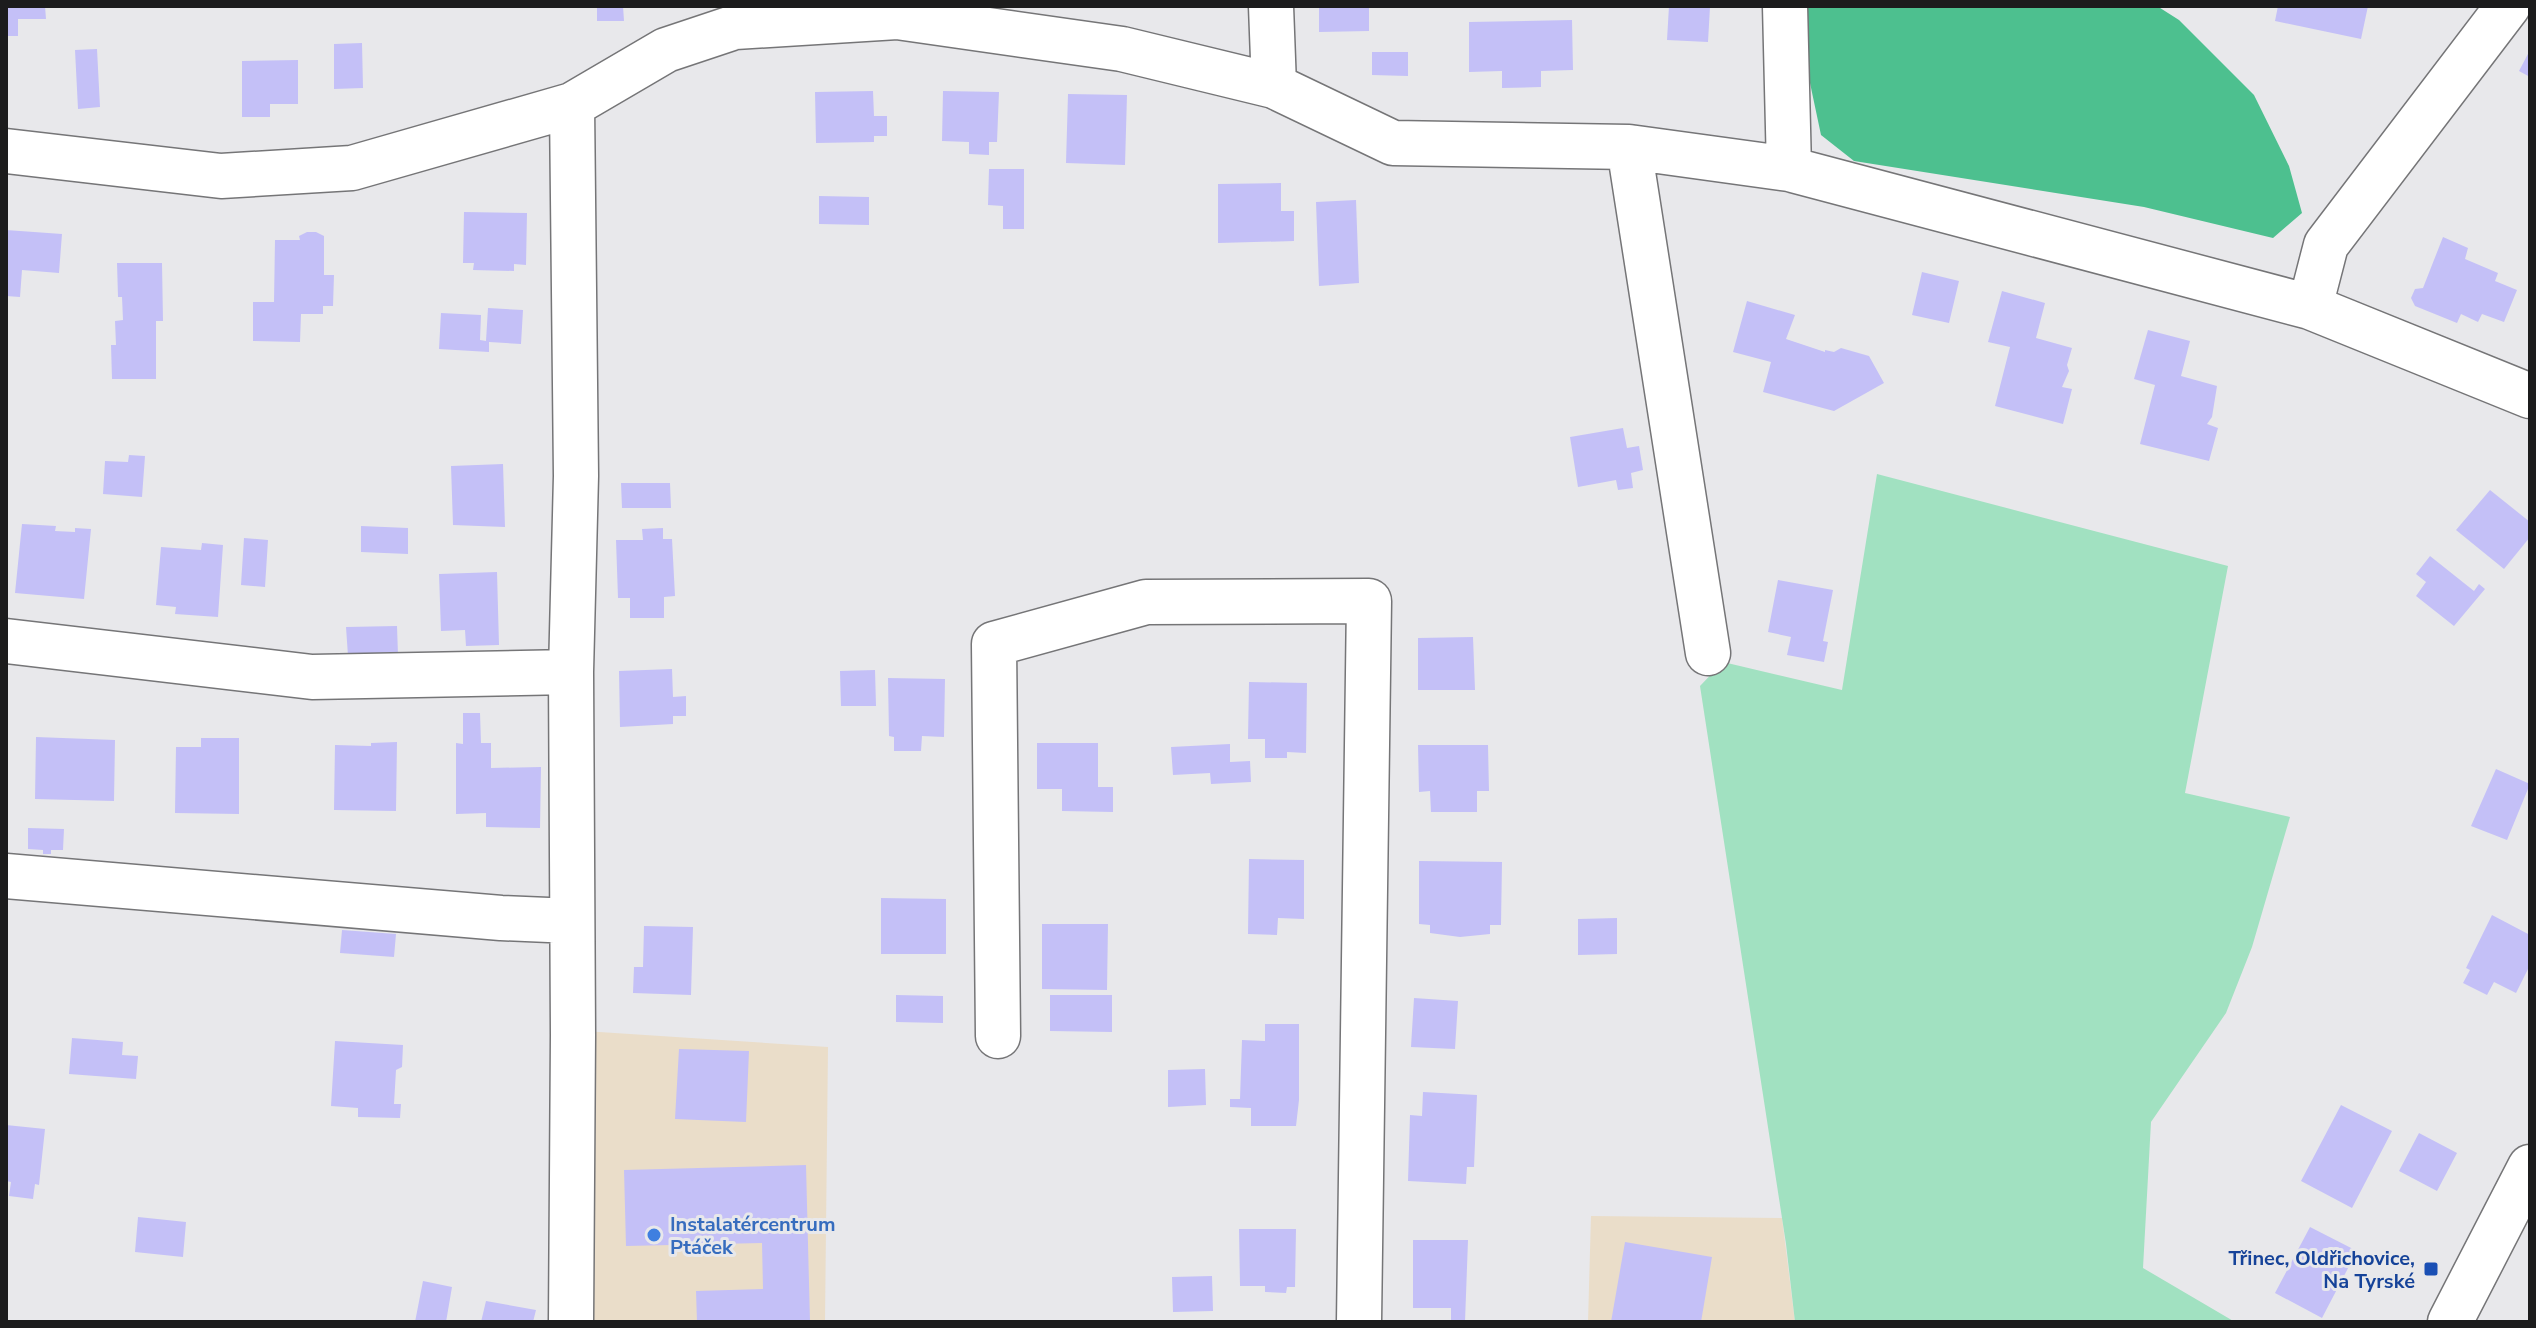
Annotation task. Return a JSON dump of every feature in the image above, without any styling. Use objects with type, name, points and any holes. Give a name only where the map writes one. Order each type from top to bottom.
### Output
[{"type":"street","points":[[1271,6],[1274,86]]},
{"type":"street","points":[[1785,6],[1789,169]]},
{"type":"street","points":[[2310,307],[2326,245],[2508,6]]},
{"type":"street","points":[[6,151],[221,176],[352,168],[572,105],[666,50],[735,27],[897,12],[1122,49],[1274,86],[1393,143],[1629,147],[1789,169],[2310,307],[2530,396]]},
{"type":"street","points":[[571,1322],[571,672],[576,476],[572,105]]},
{"type":"street","points":[[1629,147],[1708,653]]},
{"type":"street","points":[[998,1036],[994,644],[1146,602],[1369,601],[1359,1322]]},
{"type":"street","points":[[6,641],[312,677],[571,672]]},
{"type":"street","points":[[6,876],[501,918],[572,921]]},
{"type":"street","points":[[2450,1322],[2530,1167]]},
{"type":"shaded area","points":[[584,1031],[828,1047],[825,1322],[590,1322]]},
{"type":"shaded area","points":[[1591,1216],[1782,1218],[1795,1322],[1588,1322]]},
{"type":"green space","points":[[1806,6],[2157,6],[2179,20],[2254,95],[2289,166],[2302,213],[2273,238],[2144,207],[1854,161],[1821,135],[1810,83]]},
{"type":"green space","points":[[1877,474],[2228,566],[2185,793],[2290,817],[2252,947],[2226,1013],[2151,1122],[2143,1268],[2235,1322],[1795,1322],[1786,1244],[1700,686],[1723,662],[1842,690]]},
{"type":"building","points":[[6,6],[45,6],[46,19],[18,19],[18,36],[6,36]]},
{"type":"building","points":[[597,6],[623,6],[624,21],[597,21]]},
{"type":"building","points":[[1319,6],[1369,6],[1369,31],[1319,32]]},
{"type":"building","points":[[1669,6],[1710,7],[1708,42],[1667,40]]},
{"type":"building","points":[[2278,6],[2368,6],[2361,39],[2275,21]]},
{"type":"building","points":[[1572,20],[1573,70],[1541,71],[1541,87],[1502,88],[1502,71],[1469,72],[1469,22]]},
{"type":"building","points":[[362,43],[363,88],[334,89],[334,44]]},
{"type":"building","points":[[97,49],[100,107],[78,109],[75,50]]},
{"type":"building","points":[[2530,50],[2530,77],[2519,71]]},
{"type":"building","points":[[1372,52],[1408,52],[1408,76],[1372,75]]},
{"type":"building","points":[[298,60],[298,104],[270,104],[270,117],[242,117],[242,61]]},
{"type":"building","points":[[873,91],[874,116],[887,116],[887,136],[874,136],[874,142],[816,143],[815,92]]},
{"type":"building","points":[[943,91],[999,92],[997,142],[989,142],[989,155],[969,154],[969,142],[942,141]]},
{"type":"building","points":[[1068,94],[1127,95],[1125,165],[1066,163]]},
{"type":"building","points":[[989,169],[1024,169],[1024,229],[1003,229],[1003,206],[988,205]]},
{"type":"building","points":[[1281,183],[1281,211],[1294,211],[1294,241],[1218,243],[1218,184]]},
{"type":"building","points":[[819,196],[869,197],[869,225],[819,224]]},
{"type":"building","points":[[1356,200],[1359,283],[1319,286],[1316,202]]},
{"type":"building","points":[[464,212],[527,213],[526,265],[514,264],[514,271],[473,270],[474,263],[463,263]]},
{"type":"building","points":[[6,230],[62,234],[59,273],[22,270],[20,297],[6,296]]},
{"type":"building","points":[[307,232],[324,236],[324,275],[334,275],[333,306],[323,306],[323,314],[301,314],[300,342],[253,341],[253,302],[274,302],[275,240],[300,240],[299,236]]},
{"type":"building","points":[[2443,237],[2468,248],[2465,259],[2498,273],[2495,281],[2517,290],[2504,322],[2482,314],[2478,322],[2461,314],[2457,323],[2415,306],[2411,298],[2415,289],[2423,288]]},
{"type":"building","points":[[117,263],[162,263],[163,321],[156,321],[156,379],[112,379],[111,345],[116,345],[115,321],[123,320],[122,297],[118,297]]},
{"type":"building","points":[[1922,272],[1959,281],[1949,323],[1912,315]]},
{"type":"building","points":[[2002,291],[2045,303],[2036,338],[2072,348],[2067,365],[2069,371],[2062,387],[2072,389],[2063,424],[1995,406],[2010,347],[1988,342]]},
{"type":"building","points":[[1747,301],[1795,315],[1786,339],[1825,352],[1841,348],[1869,356],[1884,383],[1834,411],[1763,392],[1771,362],[1733,352]]},
{"type":"building","points":[[488,308],[523,310],[521,344],[489,342],[489,352],[439,349],[441,313],[481,315],[480,340],[486,341]]},
{"type":"building","points":[[2148,330],[2190,341],[2181,376],[2217,386],[2212,417],[2207,424],[2218,428],[2209,461],[2140,444],[2155,385],[2134,379]]},
{"type":"building","points":[[1623,428],[1627,448],[1639,446],[1643,470],[1631,473],[1633,488],[1618,490],[1616,480],[1578,487],[1570,437]]},
{"type":"building","points":[[129,455],[145,456],[142,497],[103,494],[105,461],[128,462]]},
{"type":"building","points":[[503,464],[505,527],[453,525],[451,466]]},
{"type":"building","points":[[621,483],[670,483],[671,508],[622,508]]},
{"type":"building","points":[[2490,490],[2530,522],[2530,537],[2504,569],[2456,530]]},
{"type":"building","points":[[22,524],[56,526],[55,531],[91,529],[84,599],[15,593]]},
{"type":"building","points":[[361,526],[408,528],[408,554],[361,552]]},
{"type":"building","points":[[663,528],[663,539],[672,539],[675,596],[664,597],[664,618],[630,618],[630,598],[618,598],[616,540],[643,540],[642,529]]},
{"type":"building","points":[[244,538],[268,540],[265,587],[241,585]]},
{"type":"building","points":[[202,543],[223,545],[218,617],[175,614],[176,607],[156,605],[161,547],[201,550]]},
{"type":"building","points":[[2430,556],[2474,591],[2479,584],[2485,589],[2454,626],[2416,596],[2426,582],[2416,574]]},
{"type":"building","points":[[497,572],[499,645],[466,646],[465,630],[441,631],[439,574]]},
{"type":"building","points":[[1778,580],[1833,590],[1823,641],[1828,642],[1824,662],[1787,655],[1791,637],[1768,632]]},
{"type":"building","points":[[397,626],[398,655],[348,656],[346,627]]},
{"type":"building","points":[[1473,637],[1475,690],[1418,690],[1418,638]]},
{"type":"building","points":[[672,669],[673,697],[686,696],[686,716],[673,716],[673,724],[620,727],[619,671]]},
{"type":"building","points":[[875,670],[876,706],[841,706],[840,671]]},
{"type":"building","points":[[888,678],[945,679],[944,737],[922,736],[921,751],[894,751],[894,737],[889,736]]},
{"type":"building","points":[[1249,682],[1307,683],[1306,753],[1287,752],[1287,758],[1265,758],[1265,739],[1248,739]]},
{"type":"building","points":[[463,713],[480,713],[481,743],[491,743],[491,768],[541,767],[540,828],[486,827],[486,813],[456,814],[456,743],[463,744]]},
{"type":"building","points":[[36,737],[115,740],[114,801],[35,799]]},
{"type":"building","points":[[201,738],[239,738],[239,814],[175,813],[176,747],[201,747]]},
{"type":"building","points":[[397,742],[396,811],[334,810],[335,745],[371,746],[371,743]]},
{"type":"building","points":[[1037,743],[1098,743],[1098,787],[1113,787],[1113,812],[1062,811],[1062,789],[1037,789]]},
{"type":"building","points":[[1230,744],[1230,762],[1250,761],[1251,782],[1211,784],[1210,773],[1173,775],[1171,747]]},
{"type":"building","points":[[1418,745],[1488,745],[1489,791],[1477,791],[1477,812],[1431,812],[1430,791],[1419,792]]},
{"type":"building","points":[[2496,769],[2530,784],[2507,840],[2471,826]]},
{"type":"building","points":[[28,828],[64,829],[63,850],[43,854],[43,850],[28,849]]},
{"type":"building","points":[[1249,859],[1304,860],[1304,919],[1278,918],[1277,935],[1248,934]]},
{"type":"building","points":[[1419,861],[1502,862],[1501,925],[1490,925],[1490,934],[1460,937],[1430,933],[1430,925],[1419,924]]},
{"type":"building","points":[[881,898],[946,899],[946,954],[881,954]]},
{"type":"building","points":[[2492,915],[2530,935],[2530,965],[2516,993],[2494,982],[2487,995],[2463,983],[2470,970],[2466,968]]},
{"type":"building","points":[[1617,918],[1617,954],[1578,955],[1578,919]]},
{"type":"building","points":[[1042,924],[1108,924],[1107,990],[1042,989]]},
{"type":"building","points":[[644,926],[693,927],[691,995],[633,993],[634,967],[643,967]]},
{"type":"building","points":[[342,930],[396,934],[394,957],[340,953]]},
{"type":"building","points":[[896,995],[943,996],[943,1023],[896,1022]]},
{"type":"building","points":[[1050,995],[1112,995],[1112,1032],[1050,1031]]},
{"type":"building","points":[[1414,998],[1458,1001],[1455,1049],[1411,1047]]},
{"type":"building","points":[[1265,1024],[1299,1024],[1296,1126],[1251,1126],[1251,1108],[1230,1107],[1230,1099],[1240,1099],[1242,1040],[1265,1041]]},
{"type":"building","points":[[72,1038],[123,1042],[122,1055],[138,1056],[136,1079],[69,1074]]},
{"type":"building","points":[[335,1041],[403,1045],[402,1067],[396,1070],[394,1104],[401,1104],[400,1118],[358,1117],[358,1108],[331,1106]]},
{"type":"building","points":[[679,1049],[749,1051],[746,1122],[675,1119]]},
{"type":"building","points":[[1205,1069],[1206,1105],[1168,1107],[1168,1070]]},
{"type":"building","points":[[1423,1092],[1477,1095],[1474,1167],[1467,1167],[1466,1184],[1408,1181],[1410,1115],[1422,1116]]},
{"type":"building","points":[[2341,1105],[2392,1131],[2352,1208],[2301,1181]]},
{"type":"building","points":[[6,1125],[45,1129],[39,1185],[35,1184],[33,1199],[9,1196],[11,1182],[6,1181]]},
{"type":"building","points":[[2419,1133],[2457,1153],[2437,1191],[2399,1171]]},
{"type":"building","points":[[806,1165],[810,1322],[697,1322],[696,1291],[763,1289],[762,1243],[626,1246],[624,1170]]},
{"type":"building","points":[[138,1217],[186,1222],[183,1257],[135,1252]]},
{"type":"building","points":[[2310,1227],[2357,1251],[2322,1318],[2275,1293]]},
{"type":"building","points":[[1239,1229],[1296,1229],[1295,1287],[1287,1287],[1286,1293],[1265,1292],[1265,1286],[1240,1286]]},
{"type":"building","points":[[1413,1240],[1468,1240],[1465,1322],[1451,1322],[1451,1308],[1413,1308]]},
{"type":"building","points":[[1625,1242],[1712,1257],[1701,1322],[1611,1322]]},
{"type":"building","points":[[1212,1276],[1213,1311],[1173,1312],[1172,1277]]},
{"type":"building","points":[[423,1281],[452,1287],[446,1322],[415,1322]]},
{"type":"building","points":[[486,1301],[536,1310],[533,1322],[481,1322]]},
{"type":"place","name":"Instalatércentrum Ptáček","points":[[654,1235]]},
{"type":"place","name":"Třinec, Oldřichovice, Na Tyrské","points":[[2431,1269]]}]
